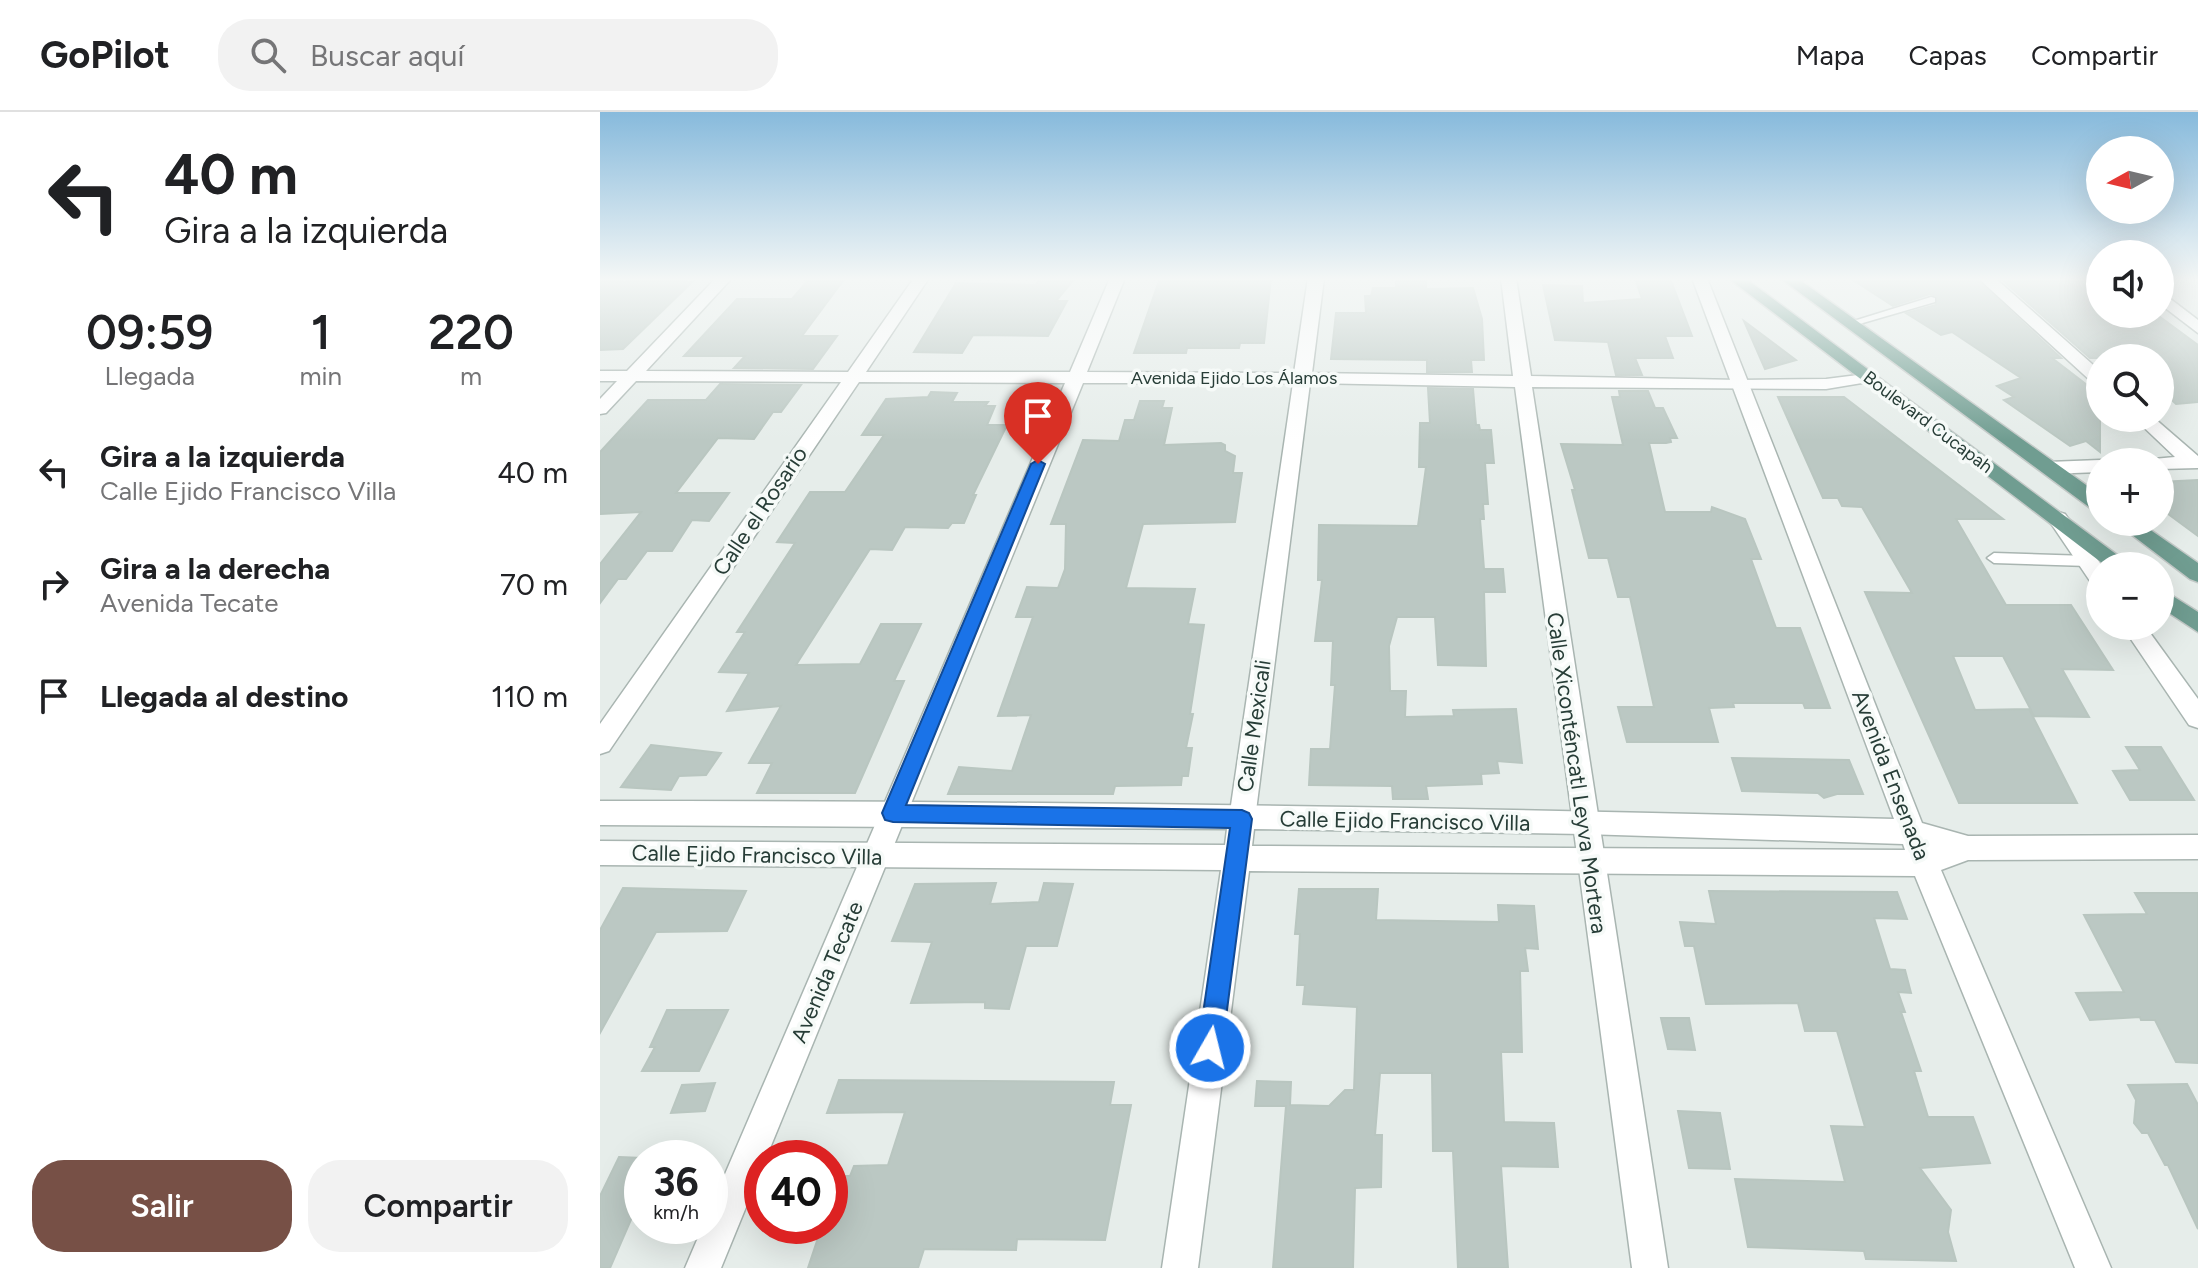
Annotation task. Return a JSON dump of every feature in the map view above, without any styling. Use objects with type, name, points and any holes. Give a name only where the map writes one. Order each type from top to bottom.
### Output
[{"type":"main road","name":"Boulevard Cucapah","points":[[1807,332],[2102,552]]},
{"type":"main road","name":"Boulevard Cucapah","points":[[1860,332],[2086,495]]},
{"type":"main road","points":[[2145,536],[2198,574]]},
{"type":"main road","points":[[2174,606],[2198,624]]},
{"type":"street","points":[[600,409],[673,332]]},
{"type":"street","name":"Calle el Rosario","points":[[600,744],[884,332]]},
{"type":"street","name":"Avenida Tecate","points":[[703,1268],[1094,332]]},
{"type":"street","name":"Calle Mexicali","points":[[1180,1268],[1308,332]]},
{"type":"street","name":"Calle Xiconténcatl Leyva Mortera","points":[[1514,332],[1650,1268]]},
{"type":"street","name":"Avenida Ensenada","points":[[1720,332],[1924,863],[2093,1268]]},
{"type":"street","points":[[2046,332],[2086,368]]},
{"type":"street","name":"Avenida Ejido Los Álamos","points":[[600,376],[1302,378],[1740,385],[1826,384],[1868,377]]},
{"type":"street","points":[[2160,432],[2195,462]]},
{"type":"street","points":[[2174,463],[2195,462]]},
{"type":"street","points":[[2048,468],[2086,467]]},
{"type":"street","points":[[2058,519],[2086,559]]},
{"type":"street","points":[[2143,640],[2198,718]]},
{"type":"street","name":"Calle Ejido Francisco Villa","points":[[600,813],[893,813],[1584,822],[1913,832],[1968,848],[2198,847]]},
{"type":"street","name":"Calle Ejido Francisco Villa","points":[[600,853],[1924,863],[1968,848]]},
{"type":"lane","points":[[1994,558],[2086,569]]},
{"type":"building","points":[[600,332],[641,332],[623,349],[600,350]]},
{"type":"building","points":[[706,332],[805,332],[802,336],[837,336],[813,369],[734,368],[745,356],[684,356]]},
{"type":"building","points":[[926,332],[1050,332],[1048,336],[973,335],[962,353],[914,352]]},
{"type":"building","points":[[1141,332],[1265,332],[1264,343],[1240,343],[1239,348],[1187,348],[1186,353],[1134,353]]},
{"type":"building","points":[[1334,332],[1483,332],[1484,360],[1471,360],[1472,372],[1427,372],[1427,360],[1331,359]]},
{"type":"building","points":[[1553,332],[1690,332],[1692,336],[1665,336],[1673,358],[1635,358],[1642,375],[1616,375],[1608,342],[1555,340]]},
{"type":"building","points":[[1749,332],[1759,332],[1796,360],[1765,369]]},
{"type":"building","points":[[1936,332],[2033,332],[2061,358],[2052,358],[2086,384],[2086,432],[2100,432],[2100,448],[2086,441],[2070,446],[2004,400],[2014,397],[1997,386],[2021,378],[1952,332],[1941,335]]},
{"type":"building","points":[[2061,332],[2180,332],[2198,345],[2198,402],[2176,404],[2174,344],[2086,344],[2086,354]]},
{"type":"building","points":[[720,384],[801,385],[781,412],[773,412],[754,439],[718,438],[676,493],[729,493],[709,521],[692,520],[672,551],[647,551],[626,579],[618,579],[600,603],[600,564],[641,512],[600,514],[600,452],[648,400],[706,400]]},
{"type":"building","points":[[1428,388],[1473,389],[1476,425],[1480,430],[1491,430],[1494,463],[1485,463],[1488,504],[1483,504],[1484,519],[1480,519],[1484,569],[1503,569],[1505,592],[1484,592],[1486,666],[1438,665],[1435,617],[1397,617],[1389,646],[1390,691],[1406,691],[1405,717],[1454,716],[1453,710],[1516,709],[1522,763],[1497,761],[1499,773],[1481,774],[1482,784],[1426,786],[1428,799],[1393,799],[1392,786],[1309,785],[1311,749],[1330,749],[1335,685],[1331,685],[1333,641],[1315,641],[1322,580],[1318,580],[1319,525],[1418,526],[1426,467],[1419,467],[1420,423],[1430,423]]},
{"type":"building","points":[[1619,391],[1648,391],[1655,408],[1663,408],[1677,438],[1670,438],[1671,442],[1666,443],[1649,443],[1665,512],[1711,512],[1712,507],[1745,519],[1761,559],[1751,559],[1776,628],[1800,628],[1830,708],[1805,708],[1803,703],[1733,703],[1734,707],[1709,708],[1718,742],[1627,742],[1618,707],[1654,707],[1630,597],[1618,597],[1608,558],[1589,558],[1572,490],[1575,490],[1561,444],[1623,445],[1612,397],[1620,397]]},
{"type":"building","points":[[931,392],[957,393],[952,402],[988,402],[985,406],[995,406],[987,425],[1007,425],[973,495],[976,495],[964,523],[952,523],[948,528],[905,527],[892,550],[870,549],[796,665],[860,664],[881,624],[921,624],[894,681],[904,681],[855,793],[757,793],[772,763],[749,763],[781,706],[727,711],[749,673],[719,672],[745,632],[737,632],[795,543],[777,542],[810,492],[845,492],[884,435],[862,435],[886,399],[928,397]]},
{"type":"building","points":[[1778,397],[1844,397],[2003,519],[1956,519],[2006,605],[2071,605],[2086,628],[2086,640],[2094,640],[2113,670],[2062,669],[2089,717],[2034,716],[2003,656],[1953,656],[1975,710],[2029,709],[2077,803],[1959,803],[1865,592],[1912,593],[1862,507],[1842,506],[1838,498],[1823,498]]},
{"type":"building","points":[[1140,401],[1164,401],[1162,408],[1172,408],[1164,445],[1221,443],[1225,445],[1225,451],[1235,456],[1233,473],[1242,473],[1235,522],[1143,524],[1126,588],[1195,589],[1188,624],[1204,625],[1186,748],[1192,748],[1188,776],[1182,776],[1181,785],[1115,786],[1113,794],[948,794],[959,767],[1012,771],[1031,715],[998,716],[1033,617],[1016,617],[1027,587],[1058,588],[1065,569],[1066,524],[1051,524],[1083,440],[1119,441],[1125,420],[1134,420]]},
{"type":"building","points":[[2198,480],[2198,536],[2174,518],[2174,481]]},
{"type":"building","points":[[651,745],[721,753],[706,775],[679,776],[671,790],[621,787]]},
{"type":"building","points":[[2126,747],[2161,747],[2194,800],[2130,800],[2113,771],[2140,770]]},
{"type":"building","points":[[1732,758],[1849,760],[1863,794],[1837,794],[1824,798],[1818,793],[1742,791]]},
{"type":"building","points":[[996,883],[990,904],[1039,902],[1044,883],[1073,884],[1057,946],[1026,946],[1009,1009],[985,1008],[985,1002],[911,1003],[932,942],[892,941],[915,884]]},
{"type":"building","points":[[623,888],[746,891],[727,931],[656,932],[600,1033],[600,930]]},
{"type":"building","points":[[1299,889],[1378,889],[1376,920],[1499,922],[1498,905],[1534,906],[1538,949],[1525,948],[1528,971],[1520,971],[1522,1052],[1501,1052],[1504,1122],[1554,1123],[1558,1167],[1501,1166],[1508,1268],[1458,1268],[1453,1151],[1433,1151],[1432,1073],[1380,1073],[1375,1135],[1382,1135],[1381,1187],[1355,1188],[1353,1268],[1273,1268],[1286,1106],[1255,1106],[1257,1081],[1291,1082],[1290,1105],[1329,1106],[1345,1090],[1354,1090],[1357,1007],[1303,1004],[1305,985],[1297,985],[1300,934],[1295,934]]},
{"type":"building","points":[[1709,891],[1897,892],[1907,919],[1874,918],[1890,969],[1905,970],[1911,993],[1898,992],[1905,1012],[1901,1012],[1921,1071],[1914,1071],[1928,1117],[1973,1117],[1990,1163],[1920,1168],[1951,1210],[1948,1232],[1956,1261],[1866,1259],[1864,1251],[1748,1247],[1735,1179],[1845,1182],[1831,1126],[1865,1127],[1837,1031],[1805,1031],[1798,1003],[1706,1004],[1694,946],[1685,946],[1680,922],[1716,924]]},
{"type":"building","points":[[2135,893],[2198,893],[2198,1063],[2176,1062],[2155,1020],[2141,1020],[2140,1017],[2090,1020],[2076,993],[2124,992],[2084,915],[2147,914]]},
{"type":"building","points":[[667,1010],[728,1010],[699,1071],[642,1071],[655,1047],[650,1047]]},
{"type":"building","points":[[1661,1018],[1689,1018],[1695,1050],[1668,1049]]},
{"type":"building","points":[[839,1080],[1114,1082],[1110,1105],[1131,1105],[1105,1240],[1017,1239],[1016,1250],[924,1249],[918,1268],[808,1268],[816,1244],[848,1244],[848,1176],[854,1166],[888,1165],[905,1112],[827,1113]]},
{"type":"building","points":[[715,1083],[705,1111],[671,1113],[682,1085]]},
{"type":"building","points":[[2187,1084],[2198,1105],[2198,1229],[2168,1165],[2165,1165],[2148,1133],[2142,1133],[2134,1123],[2136,1100],[2128,1085]]},
{"type":"building","points":[[1678,1111],[1720,1113],[1730,1169],[1689,1168]]},
{"type":"building","points":[[619,1157],[624,1157],[624,1236],[610,1268],[600,1268],[600,1196]]},
{"type":"route","points":[[1038,464],[893,813],[1242,819],[1210,1048]]}]
